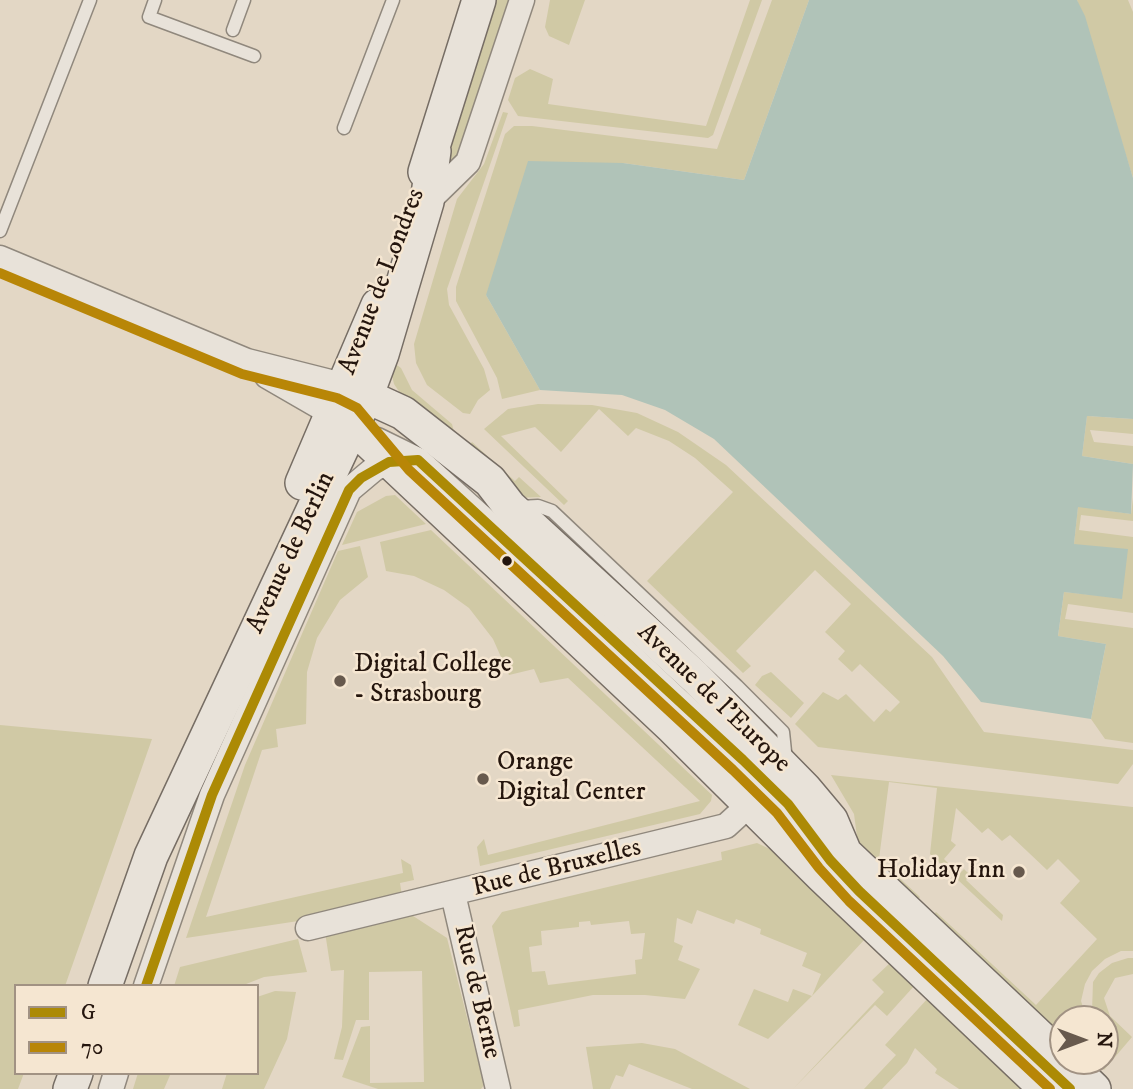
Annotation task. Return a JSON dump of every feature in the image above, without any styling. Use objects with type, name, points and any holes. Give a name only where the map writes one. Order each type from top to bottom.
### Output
[{"type":"street","name":"Avenue de Londres","points":[[348,405],[414,198],[434,151],[479,0]]},
{"type":"street","name":"Avenue de Londres","points":[[427,202],[468,162],[522,0]]},
{"type":"street","name":"Avenue de Londres","points":[[348,405],[382,354],[427,202],[434,151]]},
{"type":"street","points":[[0,258],[348,405]]},
{"type":"street","name":"Avenue de l'Europe","points":[[348,405],[673,728],[768,787],[831,820],[845,853],[1049,1046]]},
{"type":"street","name":"Avenue de l'Europe","points":[[348,405],[404,413],[490,481],[510,507],[695,677],[768,787],[859,891],[1070,1089]]},
{"type":"street","name":"Avenue de Berlin","points":[[107,984],[151,856],[218,709],[348,405]]},
{"type":"street","points":[[147,984],[212,795],[345,498],[361,478],[403,461]]},
{"type":"street","name":"Avenue de l'Europe","points":[[403,461],[531,562],[743,760],[1046,1089]]},
{"type":"street","name":"Rue de Bruxelles","points":[[308,928],[726,826],[768,787]]},
{"type":"street","name":"Rue de Berne","points":[[453,894],[498,1089]]},
{"type":"street","name":"Avenue de l'Europe","points":[[1080,1075],[1094,1089]]},
{"type":"lane","points":[[0,232],[90,0]]},
{"type":"lane","points":[[155,0],[149,16],[254,56]]},
{"type":"lane","points":[[233,30],[244,0]]},
{"type":"lane","points":[[344,128],[393,0]]},
{"type":"shaded area","points":[[492,0],[516,0],[470,143],[440,183]]},
{"type":"shaded area","points":[[550,0],[585,0],[569,45],[549,36],[545,27]]},
{"type":"shaded area","points":[[750,0],[762,0],[713,135],[708,138],[518,116],[508,100],[515,78],[530,69],[553,79],[548,104],[706,126]]},
{"type":"shaded area","points":[[772,0],[809,0],[744,180],[623,163],[486,295],[540,390],[502,399],[497,378],[456,301],[456,287],[505,134],[514,126],[532,126],[717,149]]},
{"type":"shaded area","points":[[809,0],[1077,0],[1085,16],[1133,178],[1133,419],[1087,416],[1082,456],[1133,464],[1131,514],[1078,507],[1074,544],[1128,549],[1122,599],[1064,592],[1058,636],[1106,644],[1091,719],[981,702],[943,656],[714,439],[665,410],[622,395],[540,390],[486,295],[528,161],[623,163],[744,180]]},
{"type":"shaded area","points":[[1077,0],[1128,0],[1133,12],[1133,178]]},
{"type":"shaded area","points":[[503,112],[508,113],[447,289],[449,305],[484,369],[490,390],[478,400],[470,414],[463,413],[427,385],[416,363],[414,344],[457,199],[484,164]]},
{"type":"shaded area","points":[[394,363],[401,368],[412,390],[452,424],[455,436],[404,399],[394,384],[390,367]]},
{"type":"shaded area","points":[[538,404],[592,405],[637,413],[678,432],[726,465],[932,657],[984,732],[1133,750],[1133,764],[1118,784],[818,747],[795,724],[823,692],[838,700],[846,694],[874,722],[886,709],[890,712],[900,702],[860,664],[852,672],[838,659],[845,651],[825,632],[851,604],[815,570],[736,651],[751,666],[743,673],[647,581],[733,492],[695,458],[669,441],[636,428],[628,436],[599,409],[561,452],[535,427],[501,436],[568,501],[564,505],[484,429],[508,409]]},
{"type":"shaded area","points":[[1087,416],[1133,419],[1133,434],[1090,430],[1094,442],[1133,446],[1133,464],[1082,456]]},
{"type":"shaded area","points":[[472,442],[515,481],[519,477],[541,497],[517,498],[468,447]]},
{"type":"shaded area","points":[[395,495],[426,524],[342,545],[357,512],[386,496]]},
{"type":"shaded area","points":[[1133,498],[1133,521],[1081,515],[1079,530],[1133,537],[1133,613],[1068,604],[1065,619],[1133,628],[1133,743],[1105,739],[1091,719],[1106,644],[1058,636],[1064,592],[1122,598],[1074,544],[1078,506],[1131,514]]},
{"type":"shaded area","points":[[431,530],[712,795],[711,801],[700,814],[480,866],[477,847],[484,839],[488,855],[700,801],[568,678],[540,683],[534,669],[509,675],[493,639],[469,608],[444,590],[414,576],[386,571],[380,542]]},
{"type":"shaded area","points":[[360,546],[368,577],[340,600],[317,638],[307,672],[306,724],[276,729],[278,747],[262,750],[206,917],[403,873],[401,859],[411,865],[414,880],[400,883],[402,896],[305,920],[186,938],[245,765],[338,551]]},
{"type":"shaded area","points":[[771,672],[804,703],[791,718],[755,685],[762,676]]},
{"type":"shaded area","points":[[0,725],[152,739],[66,984],[14,984],[14,1075],[23,1075],[18,1089],[0,1089]]},
{"type":"shaded area","points":[[831,775],[1133,807],[1133,951],[1121,951],[1105,959],[1092,971],[1085,984],[1082,1005],[1049,1005],[1049,1027],[932,916],[936,912],[1036,1005],[1097,939],[1060,903],[1080,881],[1058,859],[1047,870],[1010,835],[1002,841],[988,828],[982,833],[956,808],[951,841],[956,845],[944,859],[959,874],[964,869],[970,875],[966,880],[1003,915],[1002,921],[930,854],[937,788],[889,782],[879,859],[920,897],[916,902],[858,844],[854,814]]},
{"type":"shaded area","points":[[757,843],[774,851],[865,939],[812,996],[821,974],[802,966],[807,953],[760,934],[761,929],[736,919],[734,924],[697,910],[692,924],[677,918],[674,942],[683,946],[678,960],[700,969],[685,999],[645,995],[593,995],[518,1010],[520,1026],[514,1027],[492,926],[502,912],[722,860],[721,852]],"holes":[[[590,921],[591,925],[629,921],[631,934],[645,933],[642,959],[635,960],[636,974],[548,985],[545,971],[532,972],[529,947],[542,945],[541,931],[579,927],[579,922]]]},
{"type":"shaded area","points":[[407,912],[447,938],[484,1085],[481,1089],[378,1089],[342,1077],[361,1027],[370,1026],[370,1083],[424,1082],[422,971],[369,972],[369,1020],[356,1020],[343,1060],[334,1059],[342,1027],[344,970],[331,971],[325,932]]},
{"type":"shaded area","points":[[298,939],[307,972],[264,977],[246,984],[175,984],[180,967]]},
{"type":"shaded area","points":[[1133,958],[1133,974],[1115,978],[1104,998],[1106,1005],[1092,1005],[1093,982],[1099,973],[1112,963]]},
{"type":"shaded area","points":[[891,962],[915,985],[887,1016],[875,1005],[793,1089],[884,992],[872,980]]},
{"type":"shaded area","points":[[754,989],[788,1002],[793,989],[812,996],[768,1039],[738,1025]]},
{"type":"shaded area","points":[[275,991],[296,992],[287,1039],[264,1089],[222,1089],[226,1075],[259,1075],[259,996]]},
{"type":"shaded area","points":[[929,997],[1025,1089],[959,1089],[935,1073],[937,1069],[915,1048],[907,1063],[882,1089],[864,1089],[896,1055],[885,1045]]},
{"type":"shaded area","points":[[1119,1025],[1132,1037],[1119,1052]]},
{"type":"shaded area","points":[[642,1043],[675,1049],[750,1089],[692,1089],[629,1064],[623,1077],[616,1075],[610,1089],[593,1089],[586,1047]]},
{"type":"shaded area","points":[[137,1075],[170,1075],[164,1089],[133,1089]]},
{"type":"transit line","name":"70","points":[[0,273],[242,374],[337,398],[357,408],[409,470],[733,770],[777,813],[819,868],[849,901],[1050,1089]]},
{"type":"transit line","name":"G","points":[[147,984],[212,795],[349,490],[361,478],[389,462],[418,460],[743,760],[788,804],[830,860],[859,891],[1070,1089]]},
{"type":"place","name":"Digital College - Strasbourg","points":[[340,681]]},
{"type":"place","name":"Orange Digital Center","points":[[483,779]]},
{"type":"place","name":"Holiday Inn","points":[[1019,872]]}]
